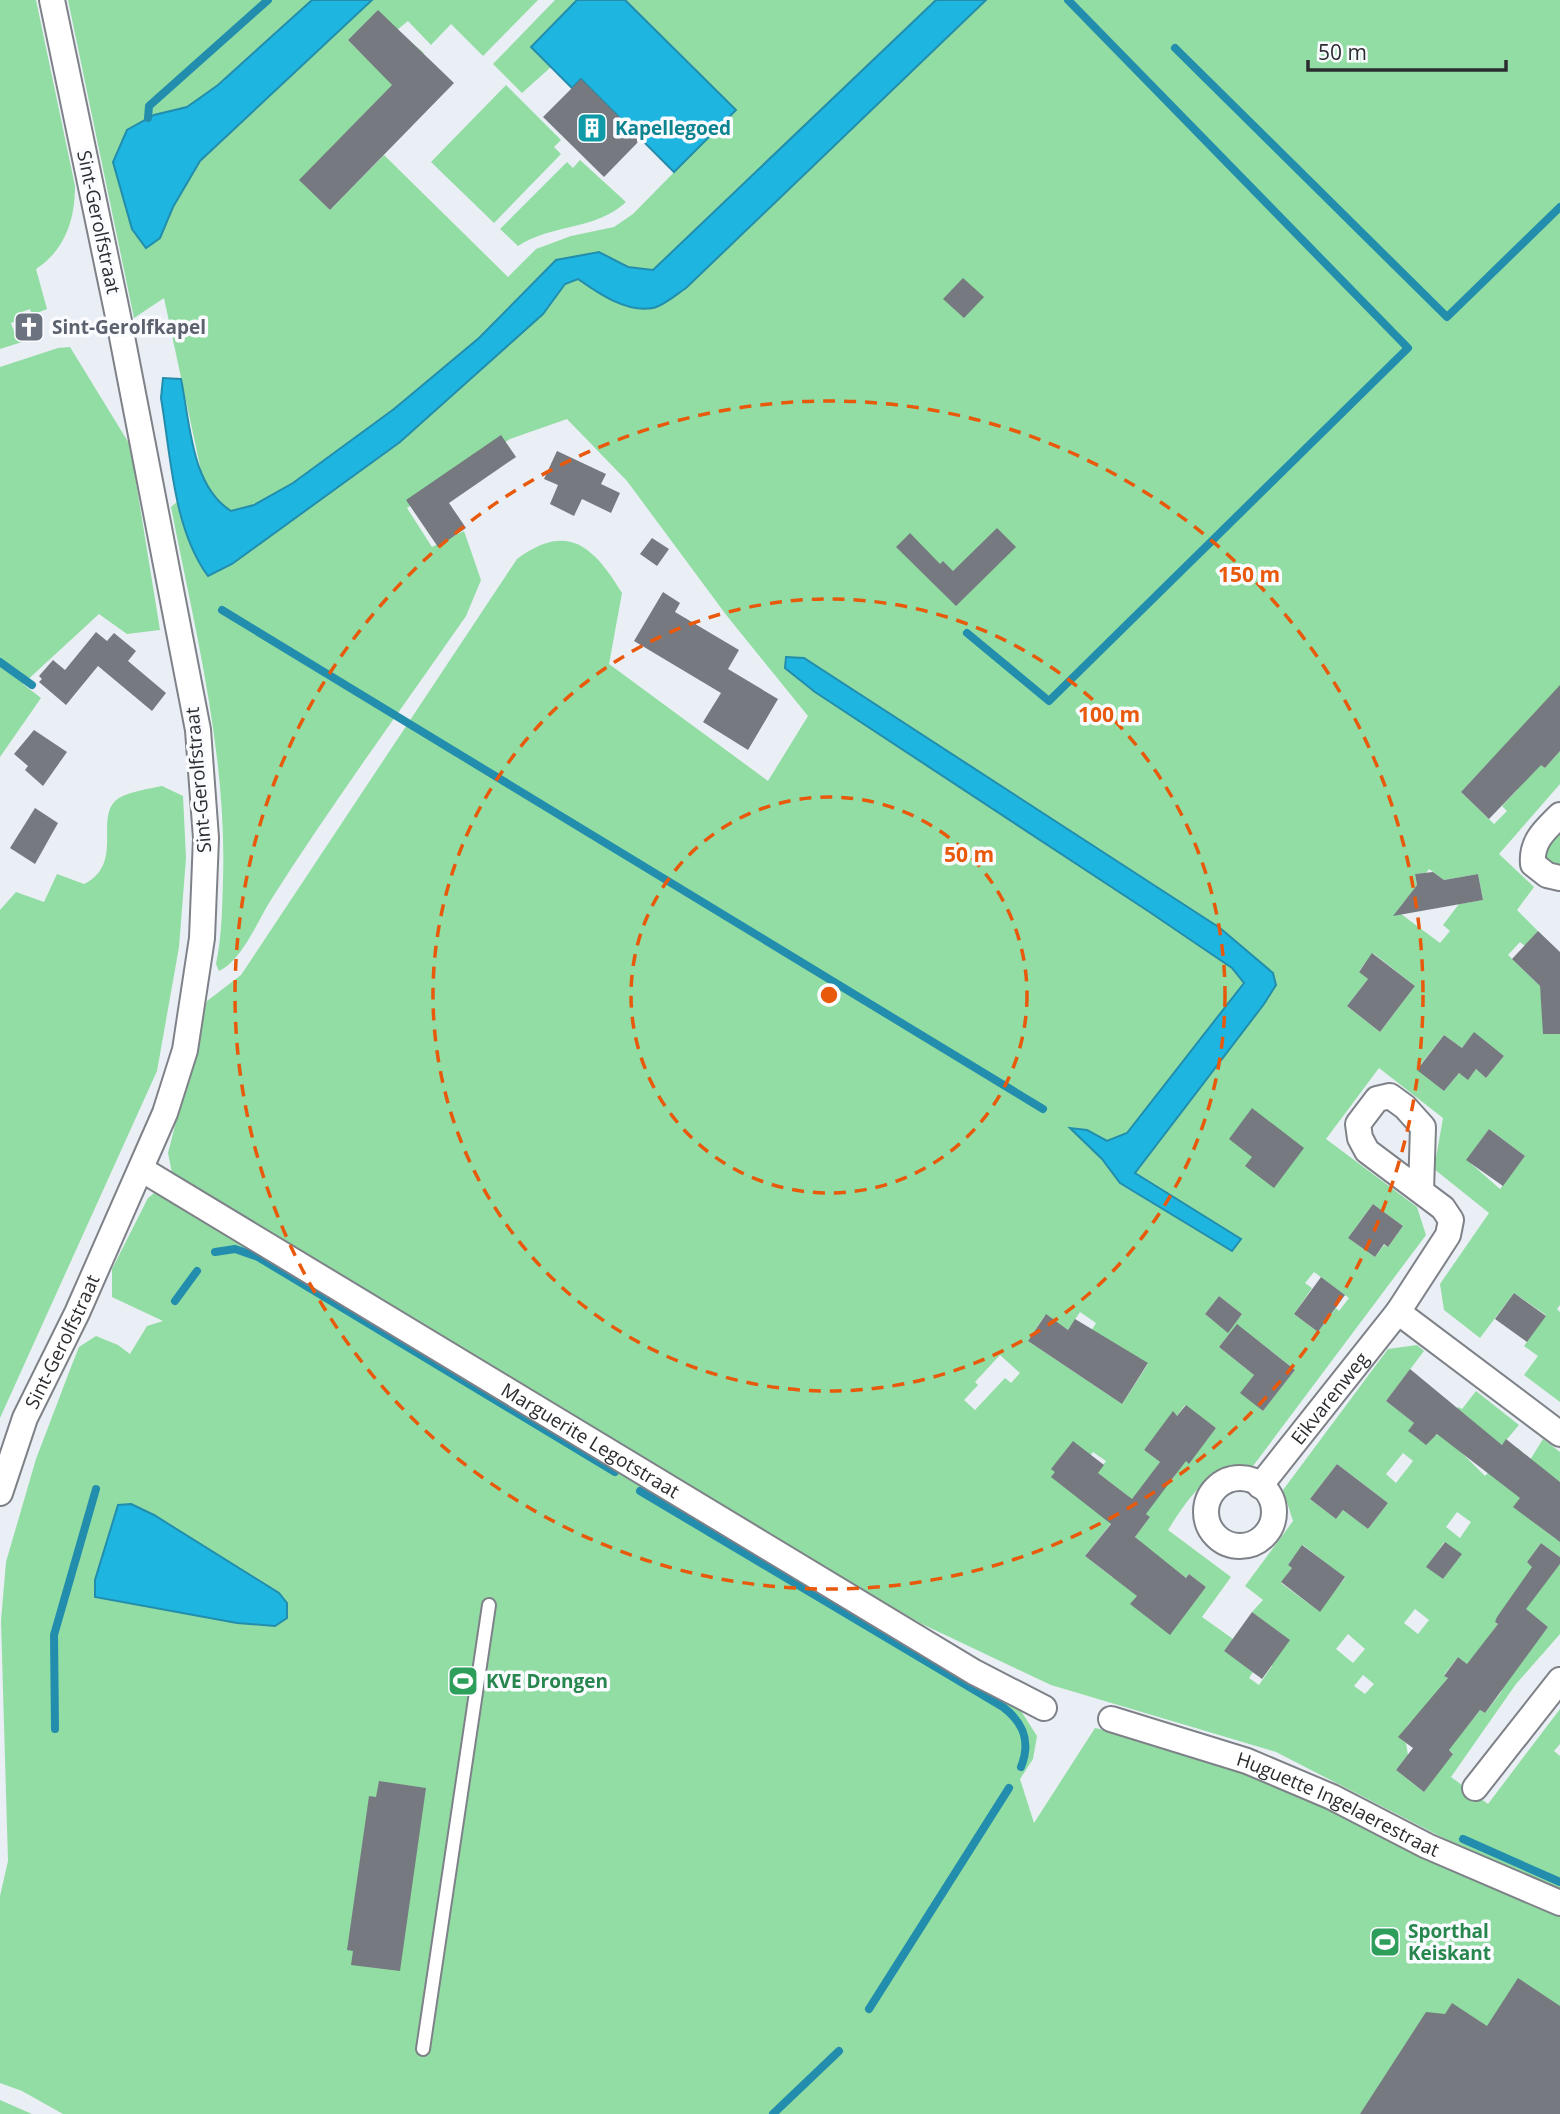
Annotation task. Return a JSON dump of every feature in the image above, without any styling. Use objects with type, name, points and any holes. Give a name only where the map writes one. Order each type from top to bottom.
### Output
[{"type":"street","name":"Sint-Gerolfstraat","points":[[0,1493],[25,1418],[77,1313],[141,1169],[165,1113],[185,1051],[202,938],[206,838],[198,730],[119,321],[52,0]]},
{"type":"street","points":[[1560,815],[1538,838],[1532,855],[1533,864],[1540,871],[1560,878]]},
{"type":"street","name":"Marguerite Legotstraat","points":[[141,1169],[974,1672],[1044,1708]]},
{"type":"street","name":"Eikvarenweg","points":[[1260,1486],[1398,1312],[1448,1235],[1451,1220],[1443,1208],[1421,1191]]},
{"type":"street","points":[[1398,1312],[1560,1434]]},
{"type":"street","points":[[1475,1787],[1560,1680]]},
{"type":"street","name":"Huguette Ingelaerestraat","points":[[1111,1719],[1247,1761],[1560,1903]]},
{"type":"lane","points":[[423,2049],[489,1605]]},
{"type":"green space","points":[[0,0],[36,0],[75,186],[75,199],[70,222],[61,243],[36,269],[47,309],[32,315],[30,309],[16,314],[18,320],[11,323],[16,337],[23,335],[25,341],[0,349]]},
{"type":"green space","points":[[68,0],[538,0],[483,56],[451,24],[431,45],[408,21],[397,30],[424,53],[300,180],[330,210],[384,155],[508,277],[536,249],[571,236],[614,227],[633,214],[735,110],[625,0],[1560,0],[1560,709],[1548,699],[1512,738],[1545,768],[1560,751],[1560,784],[1499,854],[1534,887],[1517,910],[1538,931],[1525,946],[1520,942],[1508,955],[1540,986],[1542,1006],[1560,1005],[1560,1305],[1557,1309],[1560,1312],[1560,1402],[1524,1375],[1538,1356],[1524,1346],[1546,1315],[1514,1293],[1480,1338],[1444,1310],[1440,1284],[1489,1213],[1434,1169],[1443,1118],[1379,1068],[1326,1139],[1417,1207],[1426,1235],[1253,1466],[1222,1475],[1202,1486],[1186,1503],[1168,1530],[1231,1577],[1202,1617],[1233,1639],[1224,1651],[1253,1672],[1249,1678],[1259,1685],[1272,1666],[1268,1663],[1289,1640],[1252,1612],[1263,1600],[1245,1586],[1293,1521],[1283,1490],[1388,1349],[1417,1345],[1424,1351],[1386,1401],[1414,1423],[1409,1431],[1418,1439],[1427,1429],[1436,1436],[1458,1407],[1462,1409],[1476,1391],[1519,1425],[1502,1445],[1481,1429],[1463,1454],[1485,1476],[1488,1473],[1495,1478],[1518,1448],[1530,1460],[1543,1439],[1560,1452],[1560,1482],[1542,1469],[1514,1507],[1556,1539],[1560,1534],[1560,1557],[1541,1543],[1527,1562],[1548,1579],[1560,1564],[1560,1634],[1516,1684],[1451,1777],[1488,1804],[1560,1709],[1560,1744],[1554,1751],[1560,1756],[1560,1893],[1453,1843],[1276,1752],[1051,1685],[922,1624],[172,1173],[168,1153],[207,1001],[241,975],[517,559],[551,542],[578,544],[590,552],[622,593],[609,664],[768,781],[808,716],[727,616],[627,481],[567,419],[510,439],[407,508],[432,547],[464,531],[481,580],[466,616],[317,830],[241,950],[219,971],[216,964],[221,933],[223,880],[220,786],[208,692],[171,507],[203,480],[164,298],[134,318]],"holes":[[[378,11],[397,30],[367,59],[348,40]],[[1489,762],[1518,789],[1502,806],[1507,811],[1494,824],[1461,792]],[[1429,869],[1444,880],[1478,874],[1483,900],[1459,904],[1443,925],[1450,931],[1440,943],[1397,911],[1417,885],[1415,874],[1426,873]],[[1373,953],[1415,986],[1380,1032],[1347,1006],[1368,979],[1359,971]],[[1274,979],[1276,985],[1264,1004],[1135,1173],[1240,1239],[1232,1251],[1120,1184],[1114,1174],[1239,995]],[[1474,1033],[1504,1056],[1486,1078],[1476,1069],[1468,1079],[1459,1073],[1444,1091],[1417,1069],[1444,1035],[1462,1048]],[[1489,1129],[1525,1156],[1500,1189],[1467,1160]],[[1373,1204],[1403,1226],[1388,1247],[1384,1245],[1375,1257],[1348,1238]],[[1314,1272],[1349,1298],[1339,1311],[1336,1308],[1318,1332],[1294,1314],[1312,1288],[1305,1283]],[[1219,1296],[1242,1314],[1228,1332],[1205,1314]],[[1080,1312],[1096,1323],[1085,1341],[1116,1362],[1124,1349],[1148,1364],[1122,1404],[1028,1341],[1045,1315],[1068,1330]],[[1232,1331],[1247,1344],[1253,1337],[1295,1370],[1263,1411],[1241,1393],[1254,1375],[1219,1347]],[[1000,1355],[1020,1373],[1011,1383],[1005,1378],[975,1410],[964,1400],[978,1385],[975,1382]],[[1185,1405],[1216,1428],[1189,1463],[1179,1456],[1169,1469],[1176,1474],[1169,1484],[1153,1472],[1160,1462],[1144,1450],[1154,1437],[1159,1440]],[[1093,1452],[1106,1461],[1091,1482],[1078,1472]],[[1403,1453],[1413,1461],[1396,1483],[1386,1474]],[[1337,1464],[1388,1503],[1368,1529],[1343,1510],[1336,1519],[1310,1499]],[[1107,1480],[1144,1509],[1142,1512],[1150,1517],[1135,1537],[1140,1541],[1112,1577],[1085,1556],[1112,1522],[1091,1508],[1099,1497],[1096,1495]],[[1457,1512],[1471,1522],[1460,1538],[1446,1527]],[[1444,1542],[1461,1554],[1443,1579],[1427,1567]],[[1303,1545],[1345,1578],[1319,1611],[1281,1583],[1292,1568],[1288,1565]],[[1164,1561],[1186,1578],[1189,1574],[1206,1587],[1170,1634],[1131,1604]],[[1511,1598],[1548,1627],[1521,1662],[1487,1639],[1498,1624],[1495,1622],[1503,1616],[1500,1614],[1510,1606],[1507,1603]],[[1415,1609],[1429,1620],[1418,1634],[1404,1623]],[[1348,1634],[1365,1649],[1353,1663],[1336,1649]],[[1458,1657],[1502,1691],[1485,1713],[1480,1710],[1468,1725],[1433,1698],[1448,1678],[1444,1675]],[[1363,1675],[1374,1684],[1365,1694],[1354,1686]],[[1411,1721],[1453,1753],[1424,1792],[1396,1770],[1408,1755],[1406,1743],[1399,1737]]]},
{"type":"green space","points":[[555,0],[577,0],[531,46],[551,67],[522,93],[493,64]]},
{"type":"green space","points":[[506,85],[561,140],[554,147],[561,154],[494,223],[431,162]]},
{"type":"green space","points":[[580,160],[626,202],[602,218],[545,234],[518,246],[500,229],[567,162],[573,168]]},
{"type":"green space","points":[[70,347],[130,445],[160,630],[127,634],[99,614],[23,684],[41,698],[0,757],[0,367],[58,348]]},
{"type":"green space","points":[[162,786],[183,796],[186,858],[179,947],[157,1071],[0,1418],[0,910],[16,892],[44,902],[57,874],[84,884],[96,875],[106,852],[111,806],[124,796]]},
{"type":"green space","points":[[1560,835],[1560,866],[1550,863],[1544,854],[1545,844]]},
{"type":"green space","name":"KVE Drongen","points":[[158,1190],[167,1193],[409,1345],[585,1448],[891,1639],[1021,1711],[1037,1736],[1033,1759],[1020,1779],[1034,1823],[1095,1728],[1188,1749],[1304,1794],[1560,1911],[1560,2114],[63,2114],[22,2091],[0,2083],[0,1896],[8,1861],[1,1621],[6,1562],[36,1459],[79,1347],[96,1336],[118,1345],[130,1354],[147,1326],[163,1321],[112,1297],[112,1269],[148,1198]]},
{"type":"green space","points":[[0,2100],[32,2114],[0,2114]]},
{"type":"water","points":[[312,0],[372,0],[200,161],[173,207],[160,238],[146,248],[132,229],[113,162],[127,130],[154,115],[187,107],[218,85]]},
{"type":"water","points":[[577,0],[625,0],[736,110],[674,172],[581,79],[572,88],[531,47]]},
{"type":"water","points":[[936,0],[986,0],[686,288],[661,305],[643,309],[613,301],[578,279],[565,284],[543,314],[400,442],[232,564],[208,576],[196,557],[180,514],[161,398],[163,378],[181,379],[194,452],[208,486],[218,500],[231,511],[254,505],[293,483],[394,409],[479,338],[556,260],[599,252],[628,267],[653,270]]},
{"type":"water","points":[[786,657],[804,658],[1220,928],[1273,973],[1276,985],[1264,1004],[1135,1173],[1241,1239],[1232,1251],[1120,1183],[1102,1159],[1070,1128],[1087,1130],[1107,1141],[1127,1133],[1244,983],[1232,968],[1148,911],[815,692],[785,668]]},
{"type":"water","points":[[131,1504],[154,1515],[279,1593],[287,1603],[287,1618],[275,1626],[237,1623],[95,1597],[95,1580],[118,1505]]},
{"type":"building","points":[[378,10],[454,83],[330,210],[299,180],[392,85],[348,40]]},
{"type":"building","name":"Kapellegoed","points":[[581,79],[641,139],[604,177],[543,117]]},
{"type":"building","points":[[963,278],[984,297],[964,318],[943,299]]},
{"type":"building","points":[[501,435],[516,457],[449,503],[466,528],[438,547],[406,500]]},
{"type":"building","points":[[557,451],[606,474],[601,484],[620,493],[611,513],[582,499],[574,516],[550,504],[558,485],[544,479]]},
{"type":"building","points":[[997,528],[1016,547],[956,606],[896,547],[910,533],[940,564],[943,561],[953,571]]},
{"type":"building","points":[[652,538],[669,549],[657,566],[640,554]]},
{"type":"building","points":[[663,592],[680,603],[675,612],[739,650],[728,669],[778,699],[748,750],[703,722],[721,693],[634,641]]},
{"type":"building","points":[[96,632],[107,641],[114,633],[136,651],[128,661],[166,693],[152,711],[98,666],[66,705],[39,682],[42,679],[39,676],[53,660],[65,670]]},
{"type":"building","points":[[1560,685],[1560,751],[1545,768],[1541,765],[1489,819],[1461,792]]},
{"type":"building","points":[[34,730],[67,752],[43,786],[25,770],[28,766],[14,754]]},
{"type":"building","points":[[35,808],[58,823],[35,864],[10,848]]},
{"type":"building","points":[[1433,872],[1444,880],[1478,874],[1483,900],[1393,916],[1417,885],[1415,874]]},
{"type":"building","points":[[1538,931],[1560,952],[1560,1034],[1543,1034],[1540,986],[1512,959]]},
{"type":"building","points":[[1372,953],[1415,986],[1380,1032],[1347,1006],[1368,979],[1359,972]]},
{"type":"building","points":[[1474,1032],[1504,1056],[1486,1078],[1476,1069],[1468,1080],[1459,1073],[1444,1091],[1417,1070],[1444,1035],[1462,1048]]},
{"type":"building","points":[[1252,1108],[1304,1148],[1274,1188],[1245,1166],[1252,1157],[1229,1139]]},
{"type":"building","points":[[1489,1129],[1525,1156],[1503,1186],[1466,1160]]},
{"type":"building","points":[[1373,1204],[1403,1226],[1388,1247],[1384,1244],[1375,1257],[1348,1238]]},
{"type":"building","points":[[1321,1277],[1345,1295],[1318,1332],[1294,1314]]},
{"type":"building","points":[[1514,1293],[1546,1316],[1527,1342],[1495,1319]]},
{"type":"building","points":[[1219,1296],[1242,1314],[1228,1333],[1205,1314]]},
{"type":"building","points":[[1046,1314],[1068,1330],[1075,1319],[1148,1363],[1122,1404],[1028,1341]]},
{"type":"building","points":[[1237,1324],[1295,1370],[1263,1411],[1240,1393],[1254,1375],[1219,1347]]},
{"type":"building","points":[[1410,1369],[1502,1445],[1506,1439],[1560,1482],[1560,1542],[1513,1507],[1520,1498],[1437,1434],[1426,1445],[1408,1431],[1414,1423],[1386,1401]]},
{"type":"building","points":[[1186,1405],[1216,1428],[1189,1464],[1186,1461],[1146,1514],[1150,1517],[1135,1537],[1186,1578],[1189,1574],[1206,1587],[1170,1635],[1130,1604],[1137,1596],[1085,1556],[1111,1524],[1051,1477],[1055,1472],[1051,1469],[1073,1441],[1104,1465],[1098,1473],[1132,1499],[1160,1462],[1144,1450],[1173,1411],[1177,1416]]},
{"type":"building","points":[[1337,1464],[1388,1503],[1368,1529],[1343,1510],[1336,1519],[1310,1499]]},
{"type":"building","points":[[1445,1542],[1462,1554],[1443,1579],[1426,1567]]},
{"type":"building","points":[[1541,1543],[1560,1557],[1560,1564],[1526,1609],[1548,1627],[1485,1713],[1480,1710],[1449,1750],[1453,1754],[1424,1792],[1396,1770],[1413,1748],[1398,1737],[1448,1678],[1444,1676],[1458,1657],[1467,1664],[1498,1624],[1495,1622],[1497,1617],[1532,1567],[1527,1562]]},
{"type":"building","points":[[1302,1545],[1345,1577],[1320,1612],[1281,1582],[1292,1568],[1288,1565]]},
{"type":"building","points":[[1252,1612],[1290,1640],[1262,1679],[1224,1651]]},
{"type":"building","points":[[379,1781],[426,1788],[400,1971],[351,1965],[353,1951],[347,1950],[369,1796],[376,1797]]},
{"type":"building","points":[[1518,1978],[1560,2006],[1560,2114],[1360,2114],[1426,2012],[1445,2014],[1452,2003],[1487,2026]]},
{"type":"waterway","points":[[148,118],[149,106],[268,0]]},
{"type":"waterway","points":[[967,633],[1049,701],[1408,348],[1068,0]]},
{"type":"waterway","points":[[1175,48],[1447,317],[1560,207]]},
{"type":"waterway","points":[[222,610],[1043,1109]]},
{"type":"waterway","points":[[0,662],[32,685]]},
{"type":"waterway","points":[[215,1252],[235,1249],[258,1257],[615,1472]]},
{"type":"waterway","points":[[175,1301],[197,1271]]},
{"type":"waterway","points":[[55,1729],[54,1635],[96,1489]]},
{"type":"waterway","points":[[640,1491],[1003,1707],[1021,1726],[1024,1734],[1025,1749],[1021,1767]]},
{"type":"waterway","points":[[869,2009],[1009,1788]]},
{"type":"waterway","points":[[1463,1839],[1560,1882]]},
{"type":"waterway","points":[[773,2114],[839,2051]]},
{"type":"place","name":"Kapellegoed","points":[[592,128]]},
{"type":"place","name":"Sint-Gerolfkapel","points":[[29,327]]},
{"type":"place","name":"KVE Drongen","points":[[463,1681]]},
{"type":"place","name":"Sporthal Keiskant","points":[[1385,1942]]}]
